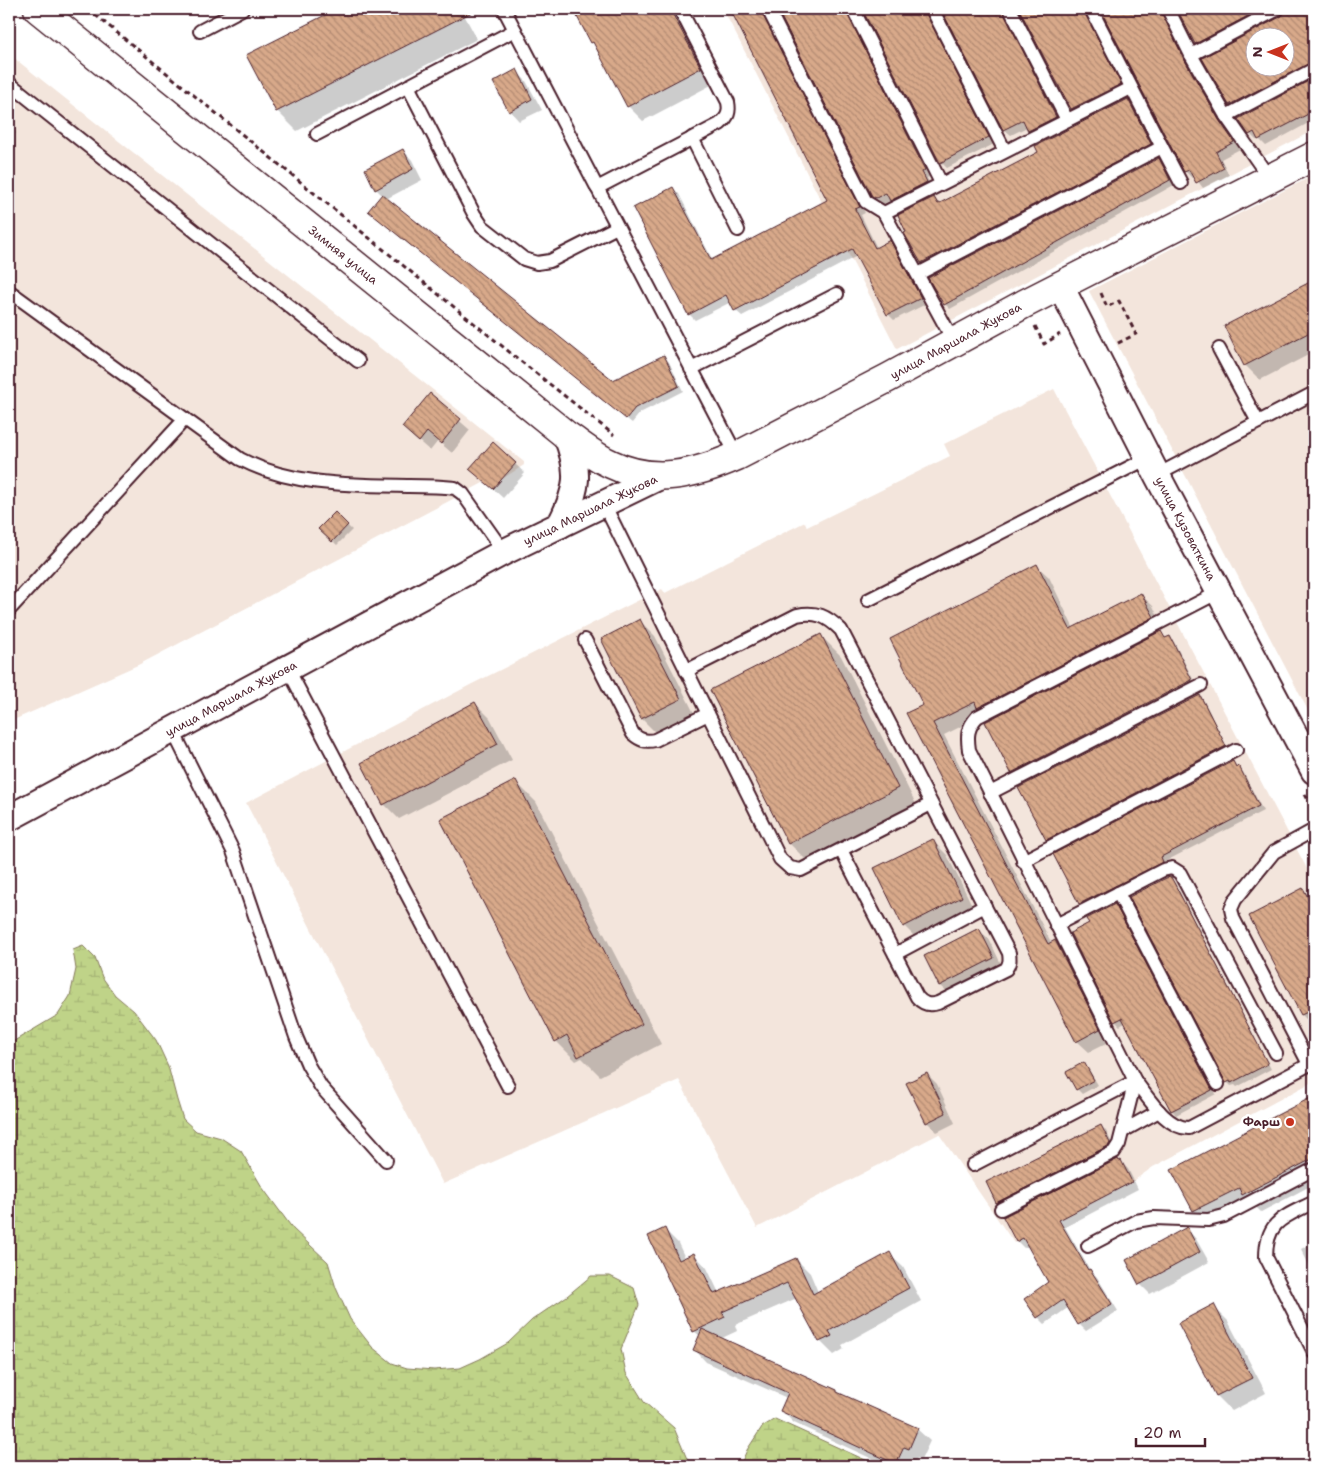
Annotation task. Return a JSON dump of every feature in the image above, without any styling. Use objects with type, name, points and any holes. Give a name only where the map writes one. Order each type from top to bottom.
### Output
[{"type":"main road","name":"Зимняя улица","points":[[38,9],[566,435],[596,456],[613,465],[645,475],[661,476]]},
{"type":"main road","name":"улица Маршала Жукова","points":[[661,476],[683,475],[737,456],[888,378],[1060,285],[1314,156]]},
{"type":"street","name":"улица Кузоваткина","points":[[1060,285],[1314,771]]},
{"type":"street","points":[[566,435],[604,504]]},
{"type":"street","points":[[560,525],[570,505],[576,485],[574,454],[566,435]]},
{"type":"street","name":"улица Маршала Жукова","points":[[9,818],[504,552],[661,476]]},
{"type":"lane","points":[[200,30],[242,9]]},
{"type":"lane","points":[[504,9],[737,456]]},
{"type":"lane","points":[[597,188],[720,124],[727,117],[729,110],[728,102],[680,9]]},
{"type":"lane","points":[[768,9],[866,202],[884,213],[954,342]]},
{"type":"lane","points":[[853,9],[941,184]]},
{"type":"lane","points":[[932,9],[1005,151]]},
{"type":"lane","points":[[1010,9],[1067,120]]},
{"type":"lane","points":[[1091,9],[1181,183]]},
{"type":"lane","points":[[1168,9],[1191,55],[1226,116],[1270,179]]},
{"type":"lane","points":[[1191,55],[1278,9]]},
{"type":"lane","points":[[317,134],[515,30]]},
{"type":"lane","points":[[1226,116],[1314,69]]},
{"type":"lane","points":[[9,83],[358,361]]},
{"type":"lane","points":[[408,86],[482,226],[524,259],[537,263],[550,261],[617,227]]},
{"type":"lane","points":[[884,213],[1131,88]]},
{"type":"lane","points":[[692,138],[738,230]]},
{"type":"lane","points":[[918,274],[1162,147]]},
{"type":"lane","points":[[9,291],[184,420],[240,459],[257,468],[300,480],[454,488],[462,494],[504,552]]},
{"type":"lane","points":[[691,369],[838,294]]},
{"type":"lane","points":[[1219,349],[1258,422]]},
{"type":"lane","points":[[868,600],[1153,466],[1258,422],[1314,393]]},
{"type":"lane","points":[[9,610],[184,420]]},
{"type":"lane","points":[[604,504],[780,859],[790,868],[801,870],[931,804]]},
{"type":"lane","points":[[1219,592],[977,717],[970,725],[967,736],[969,750],[1135,1081],[1159,1111],[1176,1126],[1189,1128],[1312,1063],[1233,918],[1231,909],[1235,900],[1274,852],[1314,830]]},
{"type":"lane","points":[[686,671],[797,615],[808,613],[821,615],[831,620],[840,630],[1009,953],[1010,960],[1006,968],[938,1004],[922,1003],[894,954],[841,850]]},
{"type":"lane","points":[[585,640],[633,734],[639,739],[647,742],[655,740],[708,714]]},
{"type":"lane","points":[[288,669],[508,1086]]},
{"type":"lane","points":[[990,793],[1201,685]]},
{"type":"lane","points":[[173,731],[233,851],[296,1037],[308,1065],[321,1087],[386,1160]]},
{"type":"lane","points":[[1024,862],[1236,750]]},
{"type":"lane","points":[[1056,925],[1163,870],[1172,868],[1180,873],[1276,1053]]},
{"type":"lane","points":[[1118,893],[1218,1084]]},
{"type":"lane","points":[[894,954],[985,906]]},
{"type":"lane","points":[[1001,1208],[1114,1152],[1123,1131],[1135,1081]]},
{"type":"lane","points":[[973,1165],[1135,1081]]},
{"type":"lane","points":[[1123,1131],[1159,1111]]},
{"type":"lane","points":[[1088,1246],[1136,1221],[1154,1218],[1208,1220],[1224,1216],[1314,1170]]},
{"type":"lane","points":[[1314,1202],[1283,1218],[1272,1227],[1266,1243],[1266,1257],[1314,1352]]},
{"type":"path","points":[[88,9],[511,353],[604,428],[618,437]]},
{"type":"path","points":[[1101,294],[1107,307],[1118,302]]},
{"type":"shaded area","points":[[723,9],[1314,9],[1314,130],[897,349]]},
{"type":"shaded area","points":[[9,54],[524,462],[524,465],[502,479],[493,489],[485,482],[140,664],[9,722]]},
{"type":"shaded area","points":[[1314,175],[1314,722],[1089,291]]},
{"type":"shaded area","points":[[1054,389],[1314,882],[1314,1081],[1153,1167],[1132,1182],[1014,1243],[939,1134],[757,1228],[679,1080],[443,1184],[246,803],[472,684],[649,595],[662,589],[665,593],[805,522],[807,527],[950,456],[944,444]]},
{"type":"green space","points":[[83,946],[95,958],[102,977],[115,995],[134,1011],[156,1040],[168,1066],[183,1119],[196,1131],[221,1138],[241,1151],[262,1187],[293,1229],[328,1262],[336,1288],[350,1319],[372,1347],[392,1363],[407,1368],[434,1370],[460,1368],[508,1343],[532,1320],[567,1296],[591,1276],[610,1276],[634,1288],[639,1305],[621,1349],[626,1373],[644,1402],[674,1428],[690,1466],[9,1466],[9,1044],[58,1015],[70,996],[76,969],[73,950]]},
{"type":"green space","points":[[775,1419],[875,1466],[740,1466],[747,1450],[762,1427]]},
{"type":"building","points":[[337,9],[478,9],[276,112],[246,55]]},
{"type":"building","points":[[573,9],[670,9],[701,68],[627,107],[593,42],[591,43]]},
{"type":"building","points":[[730,9],[760,9],[860,207],[855,209],[875,248],[890,240],[921,298],[887,315],[852,249],[734,311],[726,295],[688,315],[633,208],[673,187],[711,260],[827,200]]},
{"type":"building","points":[[777,9],[845,9],[925,170],[922,172],[927,182],[890,201],[886,193],[876,198],[872,196]]},
{"type":"building","points":[[862,9],[924,9],[989,137],[940,163]]},
{"type":"building","points":[[941,9],[1002,9],[1056,117],[1028,131],[1023,120],[1003,130]]},
{"type":"building","points":[[1019,9],[1083,9],[1121,84],[1071,109]]},
{"type":"building","points":[[1100,9],[1160,9],[1184,59],[1234,142],[1216,152],[1224,168],[1196,183],[1189,170],[1184,172]]},
{"type":"building","points":[[1177,9],[1261,9],[1195,44]]},
{"type":"building","points":[[1286,9],[1314,9],[1314,61],[1296,70],[1296,28],[1259,28],[1282,16]]},
{"type":"building","points":[[1246,35],[1246,78],[1281,78],[1229,105],[1202,58]]},
{"type":"building","points":[[517,69],[532,99],[509,112],[493,82]]},
{"type":"building","points":[[1314,78],[1314,111],[1258,140],[1254,132],[1249,135],[1238,119]]},
{"type":"building","points":[[1128,99],[1151,144],[921,263],[904,233],[906,232],[898,215],[934,197],[938,204],[1038,152],[1035,146]]},
{"type":"building","points":[[403,149],[413,169],[375,190],[365,169]]},
{"type":"building","points":[[1159,158],[1170,180],[944,305],[928,278]]},
{"type":"building","points":[[382,194],[613,380],[664,355],[679,386],[635,408],[626,419],[368,211]]},
{"type":"building","points":[[1314,280],[1314,330],[1244,366],[1224,326]]},
{"type":"building","points":[[430,393],[461,419],[441,444],[427,432],[419,442],[402,427]]},
{"type":"building","points":[[493,442],[516,463],[493,489],[469,469]]},
{"type":"building","points":[[335,512],[348,525],[332,542],[318,529]]},
{"type":"building","points":[[1037,564],[1070,629],[1141,593],[1154,617],[977,708],[975,702],[933,723],[1048,944],[1055,940],[1100,1029],[1076,1042],[906,713],[923,705],[890,639]]},
{"type":"building","points":[[640,619],[681,699],[641,719],[601,639]]},
{"type":"building","points":[[1161,631],[1165,638],[1170,636],[1192,680],[1011,773],[985,722]]},
{"type":"building","points":[[821,634],[898,788],[788,844],[710,690]]},
{"type":"building","points":[[1200,695],[1226,746],[1046,840],[1018,788]]},
{"type":"building","points":[[475,702],[498,744],[383,805],[361,763]]},
{"type":"building","points":[[1233,761],[1236,767],[1239,766],[1259,806],[1161,857],[1163,862],[1079,904],[1053,854]]},
{"type":"building","points":[[516,780],[642,1024],[578,1057],[567,1035],[555,1042],[440,819]]},
{"type":"building","points":[[933,839],[962,897],[903,927],[874,868]]},
{"type":"building","points":[[1171,877],[1268,1064],[1231,1083],[1230,1081],[1226,1083],[1129,897]]},
{"type":"building","points":[[1303,888],[1314,909],[1314,1009],[1301,1015],[1249,916]]},
{"type":"building","points":[[1115,904],[1212,1090],[1171,1111],[1122,1018],[1114,1022],[1070,933],[1089,923],[1086,919]]},
{"type":"building","points":[[979,928],[994,958],[939,986],[924,956]]},
{"type":"building","points":[[1084,1062],[1094,1080],[1076,1090],[1066,1072]]},
{"type":"building","points":[[927,1073],[946,1113],[926,1123],[906,1083]]},
{"type":"building","name":"Фарш","points":[[1314,1096],[1314,1158],[1242,1195],[1239,1188],[1193,1211],[1171,1170]]},
{"type":"building","points":[[1101,1125],[1110,1143],[1108,1146],[996,1203],[986,1182]]},
{"type":"building","points":[[1118,1159],[1119,1161],[1121,1160],[1132,1182],[1059,1220],[1088,1270],[1090,1269],[1112,1304],[1078,1325],[1063,1300],[1037,1318],[1024,1299],[1048,1282],[1023,1238],[1016,1242],[1003,1217]]},
{"type":"building","points":[[1187,1227],[1200,1252],[1139,1285],[1126,1260]]},
{"type":"building","points":[[665,1228],[679,1260],[694,1253],[714,1294],[796,1258],[813,1294],[890,1252],[909,1288],[829,1331],[832,1336],[819,1342],[787,1283],[722,1312],[725,1317],[693,1332],[648,1236]]},
{"type":"building","points":[[1214,1304],[1252,1378],[1216,1396],[1178,1323]]},
{"type":"building","points":[[702,1329],[918,1428],[909,1449],[904,1447],[896,1464],[780,1411],[788,1393],[693,1350]]},
{"type":"place","name":"Фарш","points":[[1290,1122]]}]
